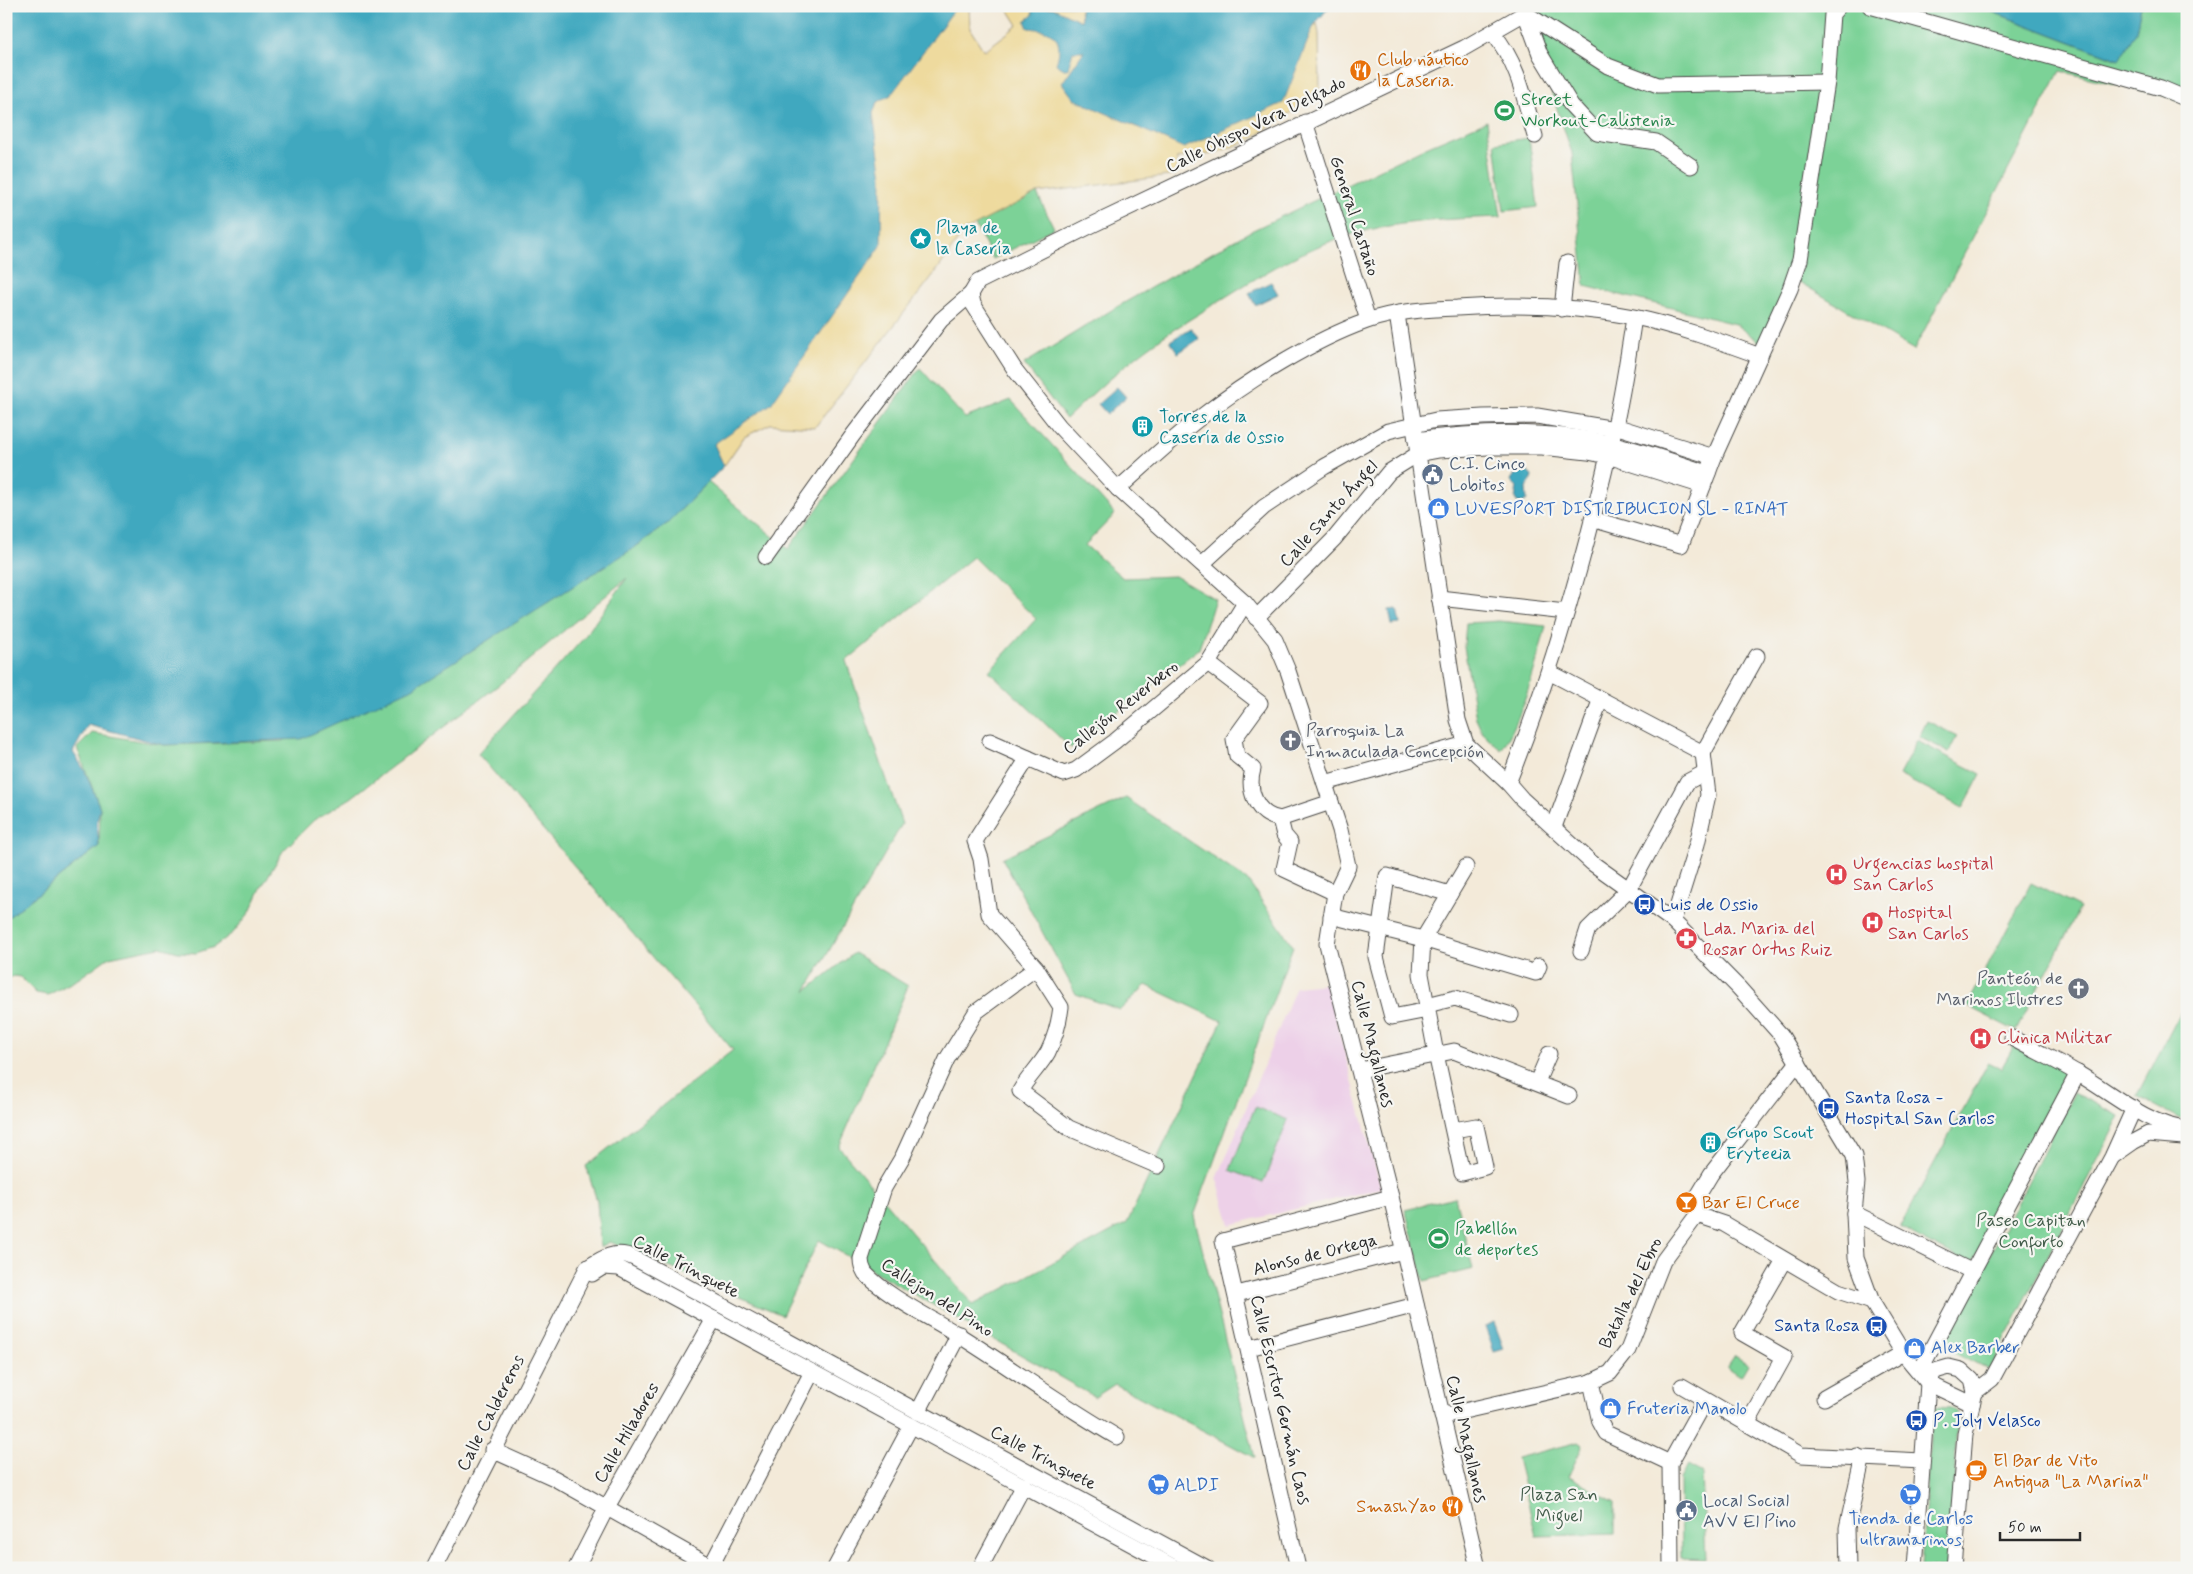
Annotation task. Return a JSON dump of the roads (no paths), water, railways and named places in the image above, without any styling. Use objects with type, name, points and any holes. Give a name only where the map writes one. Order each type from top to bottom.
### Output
[{"type":"street","points":[[1592,519],[1681,545],[1714,457],[1790,289],[1800,260],[1827,82],[1832,14],[1839,6]]},
{"type":"street","points":[[1870,6],[2161,88],[2187,99]]},
{"type":"street","points":[[1525,13],[1608,66],[1658,85],[1827,82]]},
{"type":"street","points":[[1525,13],[1540,54],[1571,106],[1597,133],[1656,142],[1691,166]]},
{"type":"street","name":"Calle Obispo Vera Delgado","points":[[766,557],[853,434],[941,320],[971,294],[978,282],[1305,122],[1493,33],[1525,13]]},
{"type":"street","points":[[1493,33],[1507,50],[1516,71],[1535,136]]},
{"type":"street","name":"General Castaño","points":[[1305,122],[1368,320]]},
{"type":"street","points":[[1562,309],[1566,263]]},
{"type":"street","points":[[971,294],[973,304],[1015,370],[1059,426],[1118,489],[1202,564]]},
{"type":"street","points":[[1118,489],[1201,417],[1247,386],[1309,347],[1368,320],[1396,314],[1480,306],[1562,309],[1634,318],[1700,334],[1760,356]]},
{"type":"street","points":[[1396,314],[1458,720],[1466,744],[1508,783],[1522,799],[1592,862],[1672,921],[1750,1000],[1781,1036],[1854,1156],[1858,1182],[1854,1213],[1858,1267],[1872,1302],[1903,1353],[1928,1382],[1974,1398]]},
{"type":"street","points":[[1508,783],[1549,672],[1592,519],[1615,427],[1634,318]]},
{"type":"street","name":"Calle Santo Ángel","points":[[1202,564],[1264,507],[1324,467],[1388,431],[1414,424],[1483,417],[1537,416],[1615,427],[1714,457]]},
{"type":"street","name":"Calle Santo Ángel","points":[[1256,618],[1334,539],[1389,472],[1417,447],[1484,434],[1536,433],[1609,450],[1705,479]]},
{"type":"street","name":"Calle Magallanes","points":[[1202,564],[1245,603],[1275,640],[1288,671],[1331,802],[1348,866],[1335,893],[1327,944],[1391,1197],[1478,1568]]},
{"type":"street","points":[[1439,598],[1566,612]]},
{"type":"street","name":"Callejón Reverbero","points":[[990,741],[1064,774],[1076,770],[1114,742],[1208,663],[1245,603]]},
{"type":"street","points":[[1672,921],[1697,844],[1708,795],[1703,753],[1756,656]]},
{"type":"street","points":[[1208,663],[1260,703],[1234,739],[1237,756],[1253,769],[1249,782],[1259,809],[1273,818],[1280,819],[1331,802]]},
{"type":"street","points":[[1549,672],[1600,701],[1703,753]]},
{"type":"street","points":[[1554,827],[1600,701]]},
{"type":"street","points":[[1325,782],[1466,744]]},
{"type":"street","points":[[1028,758],[975,841],[981,859],[989,914],[1036,968],[1061,1007],[1058,1026],[1047,1053],[1020,1091],[1069,1128],[1158,1166]]},
{"type":"street","points":[[1581,951],[1588,929],[1629,889],[1687,782],[1704,773]]},
{"type":"street","points":[[1280,819],[1284,835],[1290,842],[1284,869],[1335,893]]},
{"type":"street","points":[[1454,1130],[1436,1054],[1421,974],[1423,939],[1466,867]]},
{"type":"street","points":[[1450,894],[1388,876],[1376,956],[1392,1017],[1455,998],[1511,1015]]},
{"type":"street","points":[[1330,916],[1537,970]]},
{"type":"street","name":"Callejon del Pino","points":[[1036,968],[976,1012],[947,1059],[903,1156],[884,1188],[861,1259],[862,1269],[872,1279],[904,1302],[959,1334],[1078,1415],[1117,1436]]},
{"type":"street","points":[[2012,1038],[2078,1073],[2134,1108],[2169,1125],[2187,1129]]},
{"type":"street","points":[[1360,1070],[1454,1051],[1569,1096]]},
{"type":"street","points":[[1537,1082],[1549,1054]]},
{"type":"street","name":"Batalla del Ebro","points":[[1442,1416],[1590,1382],[1610,1373],[1628,1350],[1663,1261],[1697,1215],[1696,1200],[1711,1174],[1798,1062]]},
{"type":"street","points":[[1915,1568],[1928,1382],[1925,1361],[2078,1073]]},
{"type":"street","points":[[1974,1398],[1992,1379],[2112,1157],[2134,1108]]},
{"type":"street","points":[[2112,1157],[2148,1134],[2187,1137]]},
{"type":"street","name":"Calle Escritor Germán Caos","points":[[1298,1568],[1237,1294],[1223,1241],[1391,1197]]},
{"type":"street","points":[[1854,1213],[1973,1272]]},
{"type":"street","points":[[1697,1215],[1724,1224],[1838,1291],[1872,1302]]},
{"type":"street","name":"Alonso de Ortega","points":[[1237,1294],[1404,1251]]},
{"type":"street","name":"Calle Trinquete","points":[[584,1276],[586,1268],[600,1259],[612,1254],[628,1254],[914,1419],[1024,1485],[1176,1568]]},
{"type":"street","points":[[1748,1424],[1784,1357],[1742,1333],[1784,1260]]},
{"type":"street","name":"Calle Trinquete","points":[[584,1276],[603,1267],[619,1268],[812,1372],[914,1419],[1207,1568]]},
{"type":"street","name":"Calle Caldereros","points":[[434,1568],[492,1450],[584,1276]]},
{"type":"street","points":[[1249,1348],[1416,1304]]},
{"type":"street","name":"Calle Hiladores","points":[[576,1568],[607,1507],[714,1319]]},
{"type":"street","points":[[835,1568],[959,1334]]},
{"type":"street","points":[[1824,1398],[1903,1353]]},
{"type":"street","points":[[1928,1382],[1935,1371],[1948,1367],[1956,1368],[1966,1373],[1972,1380],[1974,1398],[1965,1434],[1954,1568]]},
{"type":"street","points":[[492,1450],[554,1478],[711,1567],[812,1372]]},
{"type":"street","points":[[1590,1382],[1600,1422],[1606,1433],[1670,1463]]},
{"type":"street","points":[[1682,1386],[1801,1455],[1859,1461],[1922,1461]]},
{"type":"street","points":[[1671,1568],[1670,1463],[1705,1400]]},
{"type":"street","points":[[1848,1568],[1847,1528],[1859,1461]]},
{"type":"street","points":[[980,1568],[1024,1485]]},
{"type":"water","points":[[6,6],[957,6],[891,95],[878,102],[873,113],[882,177],[881,246],[771,404],[714,444],[724,466],[668,523],[634,548],[411,689],[301,739],[164,745],[88,725],[73,752],[85,771],[100,808],[97,822],[99,846],[6,919]]},
{"type":"water","points":[[1032,6],[1054,8],[1081,21],[1080,6],[1330,6],[1314,25],[1283,103],[1184,148],[1074,99],[1062,83],[1084,51],[1073,51],[1068,69],[1064,69],[1056,64],[1059,47],[1058,41],[1050,33],[1028,28],[1025,21],[1033,15]]},
{"type":"water","points":[[1977,6],[2141,6],[2136,32],[2119,60]]},
{"type":"water","points":[[1271,282],[1278,294],[1255,305],[1249,293]]},
{"type":"water","points":[[1191,328],[1199,339],[1178,353],[1170,341]]},
{"type":"water","points":[[1117,387],[1126,397],[1107,414],[1098,404]]},
{"type":"water","points":[[1520,472],[1528,472],[1532,476],[1526,488],[1527,500],[1522,503],[1517,502],[1515,499],[1517,487],[1511,481],[1513,476]]},
{"type":"water","points":[[1397,609],[1400,624],[1392,625],[1389,610]]},
{"type":"water","points":[[1494,1322],[1504,1349],[1494,1352],[1485,1326]]},
{"type":"place","name":"Club náutico la Caseria.","points":[[1361,70]]},
{"type":"place","name":"Street Workout-Calistenia","points":[[1505,110]]},
{"type":"place","name":"Playa de la Casería","points":[[920,238]]},
{"type":"place","name":"Torres de la Casería de Ossio","points":[[1143,427]]},
{"type":"place","name":"C.I. Cinco Lobitos","points":[[1433,474]]},
{"type":"place","name":"LUVESPORT DISTRIBUCION SL - RINAT","points":[[1439,509]]},
{"type":"place","name":"Parroquia La Inmaculada Concepción","points":[[1290,741]]},
{"type":"place","name":"Urgencias hospital San Carlos","points":[[1837,874]]},
{"type":"place","name":"Luis de Ossio","points":[[1644,905]]},
{"type":"place","name":"Hospital San Carlos","points":[[1872,923]]},
{"type":"place","name":"Lda. Maria del Rosar Ortus Ruiz","points":[[1687,939]]},
{"type":"place","name":"Panteón de Marinos Ilustres","points":[[2079,989]]},
{"type":"place","name":"Clinica Militar","points":[[1981,1038]]},
{"type":"place","name":"Santa Rosa - Hospital San Carlos","points":[[1829,1108]]},
{"type":"place","name":"Grupo Scout Eryteeia","points":[[1710,1143]]},
{"type":"place","name":"Bar El Cruce","points":[[1686,1203]]},
{"type":"place","name":"Pabellón de deportes","points":[[1439,1239]]},
{"type":"place","name":"Santa Rosa","points":[[1876,1326]]},
{"type":"place","name":"Alex Barber","points":[[1915,1348]]},
{"type":"place","name":"Fruteria Manolo","points":[[1611,1409]]},
{"type":"place","name":"P. Joly Velasco","points":[[1917,1421]]},
{"type":"place","name":"El Bar de Vito Antigua \"La Marina\"","points":[[1977,1471]]},
{"type":"place","name":"ALDI","points":[[1158,1485]]},
{"type":"place","name":"Tienda de Carlos ultramarinos","points":[[1911,1494]]},
{"type":"place","name":"SmashYao","points":[[1452,1507]]},
{"type":"place","name":"Local Social AVV El Pino","points":[[1687,1511]]},
{"type":"park label","name":"Paseo Capitan Conforto","points":[[2031,1231]]},
{"type":"park label","name":"Plaza San Miguel","points":[[1559,1505]]}]
